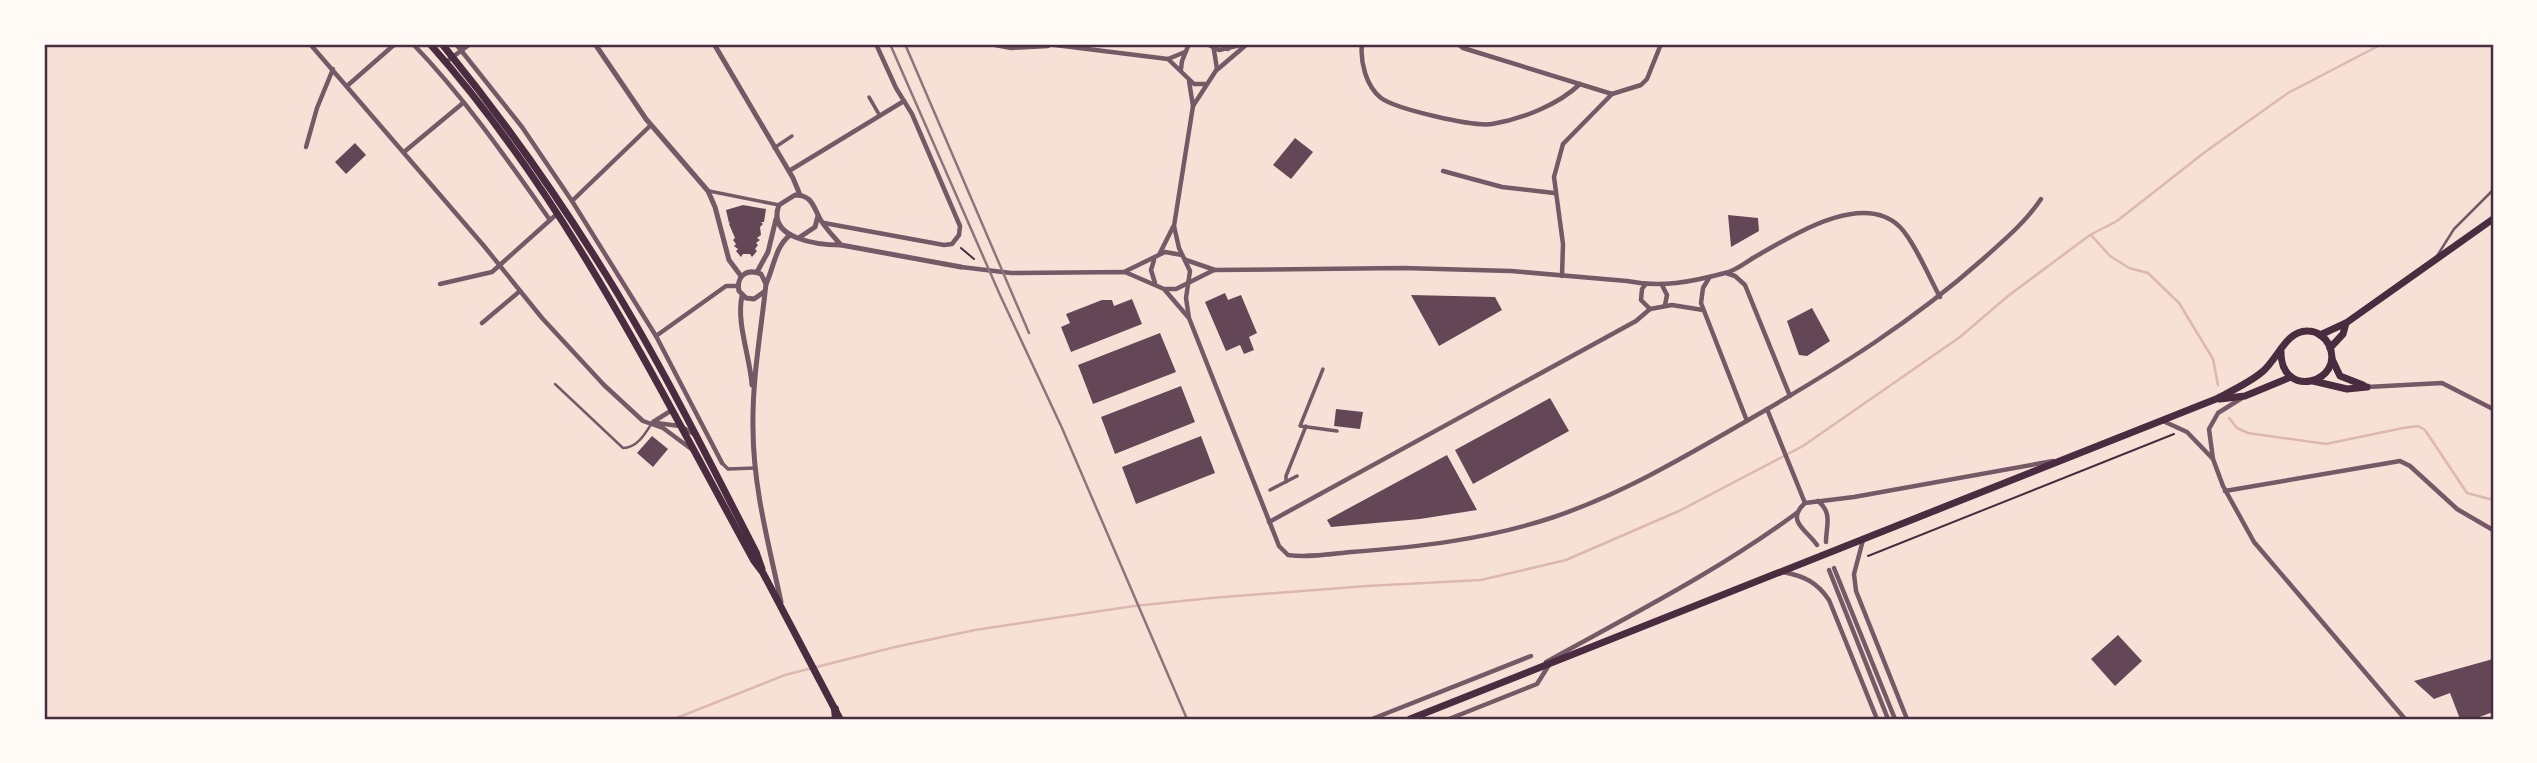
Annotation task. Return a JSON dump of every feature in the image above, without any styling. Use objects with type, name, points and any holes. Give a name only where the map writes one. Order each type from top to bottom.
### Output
[{"type":"highway","points":[[835,709],[839,719]]},
{"type":"main road","points":[[430,44],[449,59]]},
{"type":"main road","points":[[442,44],[449,59],[561,211],[620,298],[697,437],[756,552],[763,573]]},
{"type":"main road","points":[[561,211],[687,442],[763,573],[835,709]]},
{"type":"main road","points":[[2320,335],[2346,323],[2493,219]]},
{"type":"main road","points":[[2330,348],[2343,334],[2346,323]]},
{"type":"main road","points":[[2307,331],[2320,335],[2330,348],[2340,376],[2367,387],[2347,389],[2291,377],[2281,362],[2284,342],[2298,332],[2307,331]]},
{"type":"main road","points":[[1410,719],[2205,404],[2259,375],[2281,352]]},
{"type":"main road","points":[[2311,381],[2323,376],[2330,367],[2332,358]]},
{"type":"main road","points":[[2216,399],[2245,396],[2291,377]]},
{"type":"street","points":[[310,44],[520,291],[604,385],[643,421],[680,426],[697,437]]},
{"type":"street","points":[[347,86],[395,44]]},
{"type":"street","points":[[413,44],[437,69],[550,220]]},
{"type":"street","points":[[456,44],[522,127],[572,201],[656,336],[722,463],[728,469],[755,468]]},
{"type":"street","points":[[449,59],[470,44]]},
{"type":"street","points":[[595,44],[651,125],[708,191],[729,260],[741,276]]},
{"type":"street","points":[[714,44],[800,195]]},
{"type":"street","points":[[824,223],[944,245],[952,244],[957,239],[960,226],[912,114],[876,44]]},
{"type":"street","points":[[990,44],[1011,48],[1049,45],[1168,59],[1198,86],[1206,84]]},
{"type":"street","points":[[1207,44],[1229,50],[1247,44]]},
{"type":"street","points":[[1219,44],[1229,50]]},
{"type":"street","points":[[1125,272],[1154,259],[1174,226],[1193,106],[1217,69],[1247,44]]},
{"type":"street","points":[[1362,44],[1363,67],[1370,86],[1381,99],[1462,122],[1492,124],[1518,117],[1553,103],[1580,84]]},
{"type":"street","points":[[1458,44],[1463,48],[1612,94]]},
{"type":"street","points":[[1562,276],[1563,244],[1554,193],[1554,177],[1563,144],[1612,94],[1641,85],[1647,79],[1661,44]]},
{"type":"street","points":[[1214,46],[1217,69]]},
{"type":"street","points":[[1168,59],[1188,47]]},
{"type":"street","points":[[1181,70],[1188,47]]},
{"type":"street","points":[[306,147],[317,108],[333,69]]},
{"type":"street","points":[[1189,80],[1188,88],[1193,106]]},
{"type":"street","points":[[869,97],[880,116]]},
{"type":"street","points":[[789,172],[904,101]]},
{"type":"street","points":[[404,152],[463,103]]},
{"type":"street","points":[[572,201],[651,125]]},
{"type":"street","points":[[774,148],[792,136]]},
{"type":"street","points":[[1443,171],[1502,187],[1554,193]]},
{"type":"street","points":[[708,191],[779,205]]},
{"type":"street","points":[[757,272],[768,252],[779,205],[789,197],[800,195],[811,200],[818,216],[841,245]]},
{"type":"street","points":[[1174,226],[1190,271],[1187,281],[1189,318],[1279,546],[1288,555],[1412,547],[1468,538],[1525,525],[1609,496],[1683,458],[1888,335],[1940,297],[2028,219],[2041,199]]},
{"type":"street","points":[[440,284],[492,272],[561,211]]},
{"type":"street","points":[[1164,289],[1176,289],[1187,281],[1215,270],[1403,268],[1511,271],[1662,285],[1726,273],[1819,223],[1844,215],[1871,214],[1884,217],[1900,227],[1940,297]]},
{"type":"street","points":[[777,216],[781,229],[790,235],[829,245],[984,271],[1125,272],[1164,289],[1189,318]]},
{"type":"street","points":[[800,237],[815,227],[818,216]]},
{"type":"street","points":[[753,398],[764,292],[780,245],[790,235]]},
{"type":"street","points":[[1159,254],[1171,251],[1215,270]]},
{"type":"street","points":[[1154,259],[1150,270],[1155,283]]},
{"type":"street","points":[[766,284],[757,272],[748,272],[741,276],[738,286],[742,296],[740,308],[750,359],[755,468],[782,609]]},
{"type":"street","points":[[1726,273],[1735,276],[1745,285],[1790,396]]},
{"type":"street","points":[[1709,278],[1702,292],[1703,311],[1747,421]]},
{"type":"street","points":[[1645,285],[1640,294],[1641,300],[1650,309]]},
{"type":"street","points":[[1662,285],[1667,295],[1664,306]]},
{"type":"street","points":[[656,336],[726,286],[738,286]]},
{"type":"street","points":[[482,323],[520,291]]},
{"type":"street","points":[[742,296],[754,299],[764,292]]},
{"type":"street","points":[[1269,522],[1636,321],[1650,309],[1682,305],[1703,311]]},
{"type":"street","points":[[1323,369],[1300,426],[1337,431]]},
{"type":"street","points":[[2367,387],[2442,383],[2493,409]]},
{"type":"street","points":[[2245,396],[2215,415],[2209,429],[2213,459],[2225,491],[2254,542],[2405,719]]},
{"type":"street","points":[[1767,409],[1805,503]]},
{"type":"street","points":[[652,423],[671,410]]},
{"type":"street","points":[[2162,421],[2187,432],[2213,459]]},
{"type":"street","points":[[652,423],[687,442]]},
{"type":"street","points":[[1286,482],[1306,426]]},
{"type":"street","points":[[1519,677],[1653,603],[1770,533],[1798,512],[1805,503],[1854,497],[2067,459]]},
{"type":"street","points":[[2225,491],[2400,461],[2410,466],[2457,509],[2493,530]]},
{"type":"street","points":[[1270,490],[1297,477]]},
{"type":"street","points":[[1818,501],[1828,514],[1826,542]]},
{"type":"street","points":[[1798,512],[1799,526],[1817,545]]},
{"type":"street","points":[[1863,540],[1854,574],[1856,591],[1907,719]]},
{"type":"street","points":[[1888,719],[1831,569],[1895,719]]},
{"type":"street","points":[[1782,572],[1810,579],[1821,588],[1829,600],[1877,719]]},
{"type":"street","points":[[1372,719],[1531,656]]},
{"type":"street","points":[[1449,719],[1537,684],[1549,665]]},
{"type":"lane","points":[[2434,261],[2454,229],[2493,190]]},
{"type":"lane","points":[[555,384],[623,448],[635,445],[652,423]]},
{"type":"path","points":[[961,248],[974,259]]},
{"type":"path","points":[[1868,556],[2167,435],[2178,433]]},
{"type":"building","points":[[1295,138],[1313,152],[1291,179],[1273,165]]},
{"type":"building","points":[[355,143],[366,155],[346,174],[335,162]]},
{"type":"building","points":[[743,205],[766,209],[764,222],[761,222],[763,224],[760,227],[761,235],[757,238],[760,240],[756,243],[757,251],[752,257],[750,254],[743,254],[741,257],[736,251],[738,249],[734,246],[735,238],[726,210]]},
{"type":"building","points":[[1728,215],[1758,218],[1759,231],[1731,247]]},
{"type":"building","points":[[1225,293],[1228,300],[1241,295],[1257,333],[1249,337],[1254,350],[1244,354],[1240,345],[1226,351],[1205,302]]},
{"type":"building","points":[[1411,295],[1495,297],[1502,310],[1439,346]]},
{"type":"building","points":[[1132,299],[1142,324],[1071,352],[1061,327],[1070,323],[1066,314],[1102,300],[1112,300],[1114,306]]},
{"type":"building","points":[[1812,308],[1830,341],[1807,356],[1799,355],[1787,321]]},
{"type":"building","points":[[1160,333],[1176,372],[1093,404],[1078,365]]},
{"type":"building","points":[[1181,386],[1195,422],[1115,454],[1101,417]]},
{"type":"building","points":[[1550,398],[1569,431],[1473,484],[1455,450]]},
{"type":"building","points":[[1336,409],[1363,412],[1360,429],[1334,426]]},
{"type":"building","points":[[652,436],[668,449],[653,467],[637,453]]},
{"type":"building","points":[[1201,436],[1215,473],[1136,504],[1122,467]]},
{"type":"building","points":[[1447,455],[1477,510],[1420,519],[1331,527],[1327,520]]},
{"type":"building","points":[[2118,635],[2142,661],[2115,686],[2091,659]]},
{"type":"building","points":[[2493,659],[2493,712],[2474,719],[2460,719],[2450,693],[2434,699],[2414,681]]},
{"type":"waterway","points":[[674,719],[785,675],[975,630],[1134,606],[1211,598],[1481,580],[1566,560],[1679,511],[1803,446],[1960,337],[2008,296],[2090,235],[2117,221],[2205,152],[2288,93],[2382,44]]},
{"type":"waterway","points":[[2091,235],[2110,256],[2129,268],[2148,273],[2179,303],[2213,359],[2218,385]]},
{"type":"waterway","points":[[2229,418],[2237,428],[2248,433],[2326,444],[2418,426],[2425,430],[2467,493],[2493,500]]},
{"type":"railway","points":[[890,44],[1000,295],[1062,428],[1187,719]]},
{"type":"railway","points":[[905,44],[1029,333]]}]
